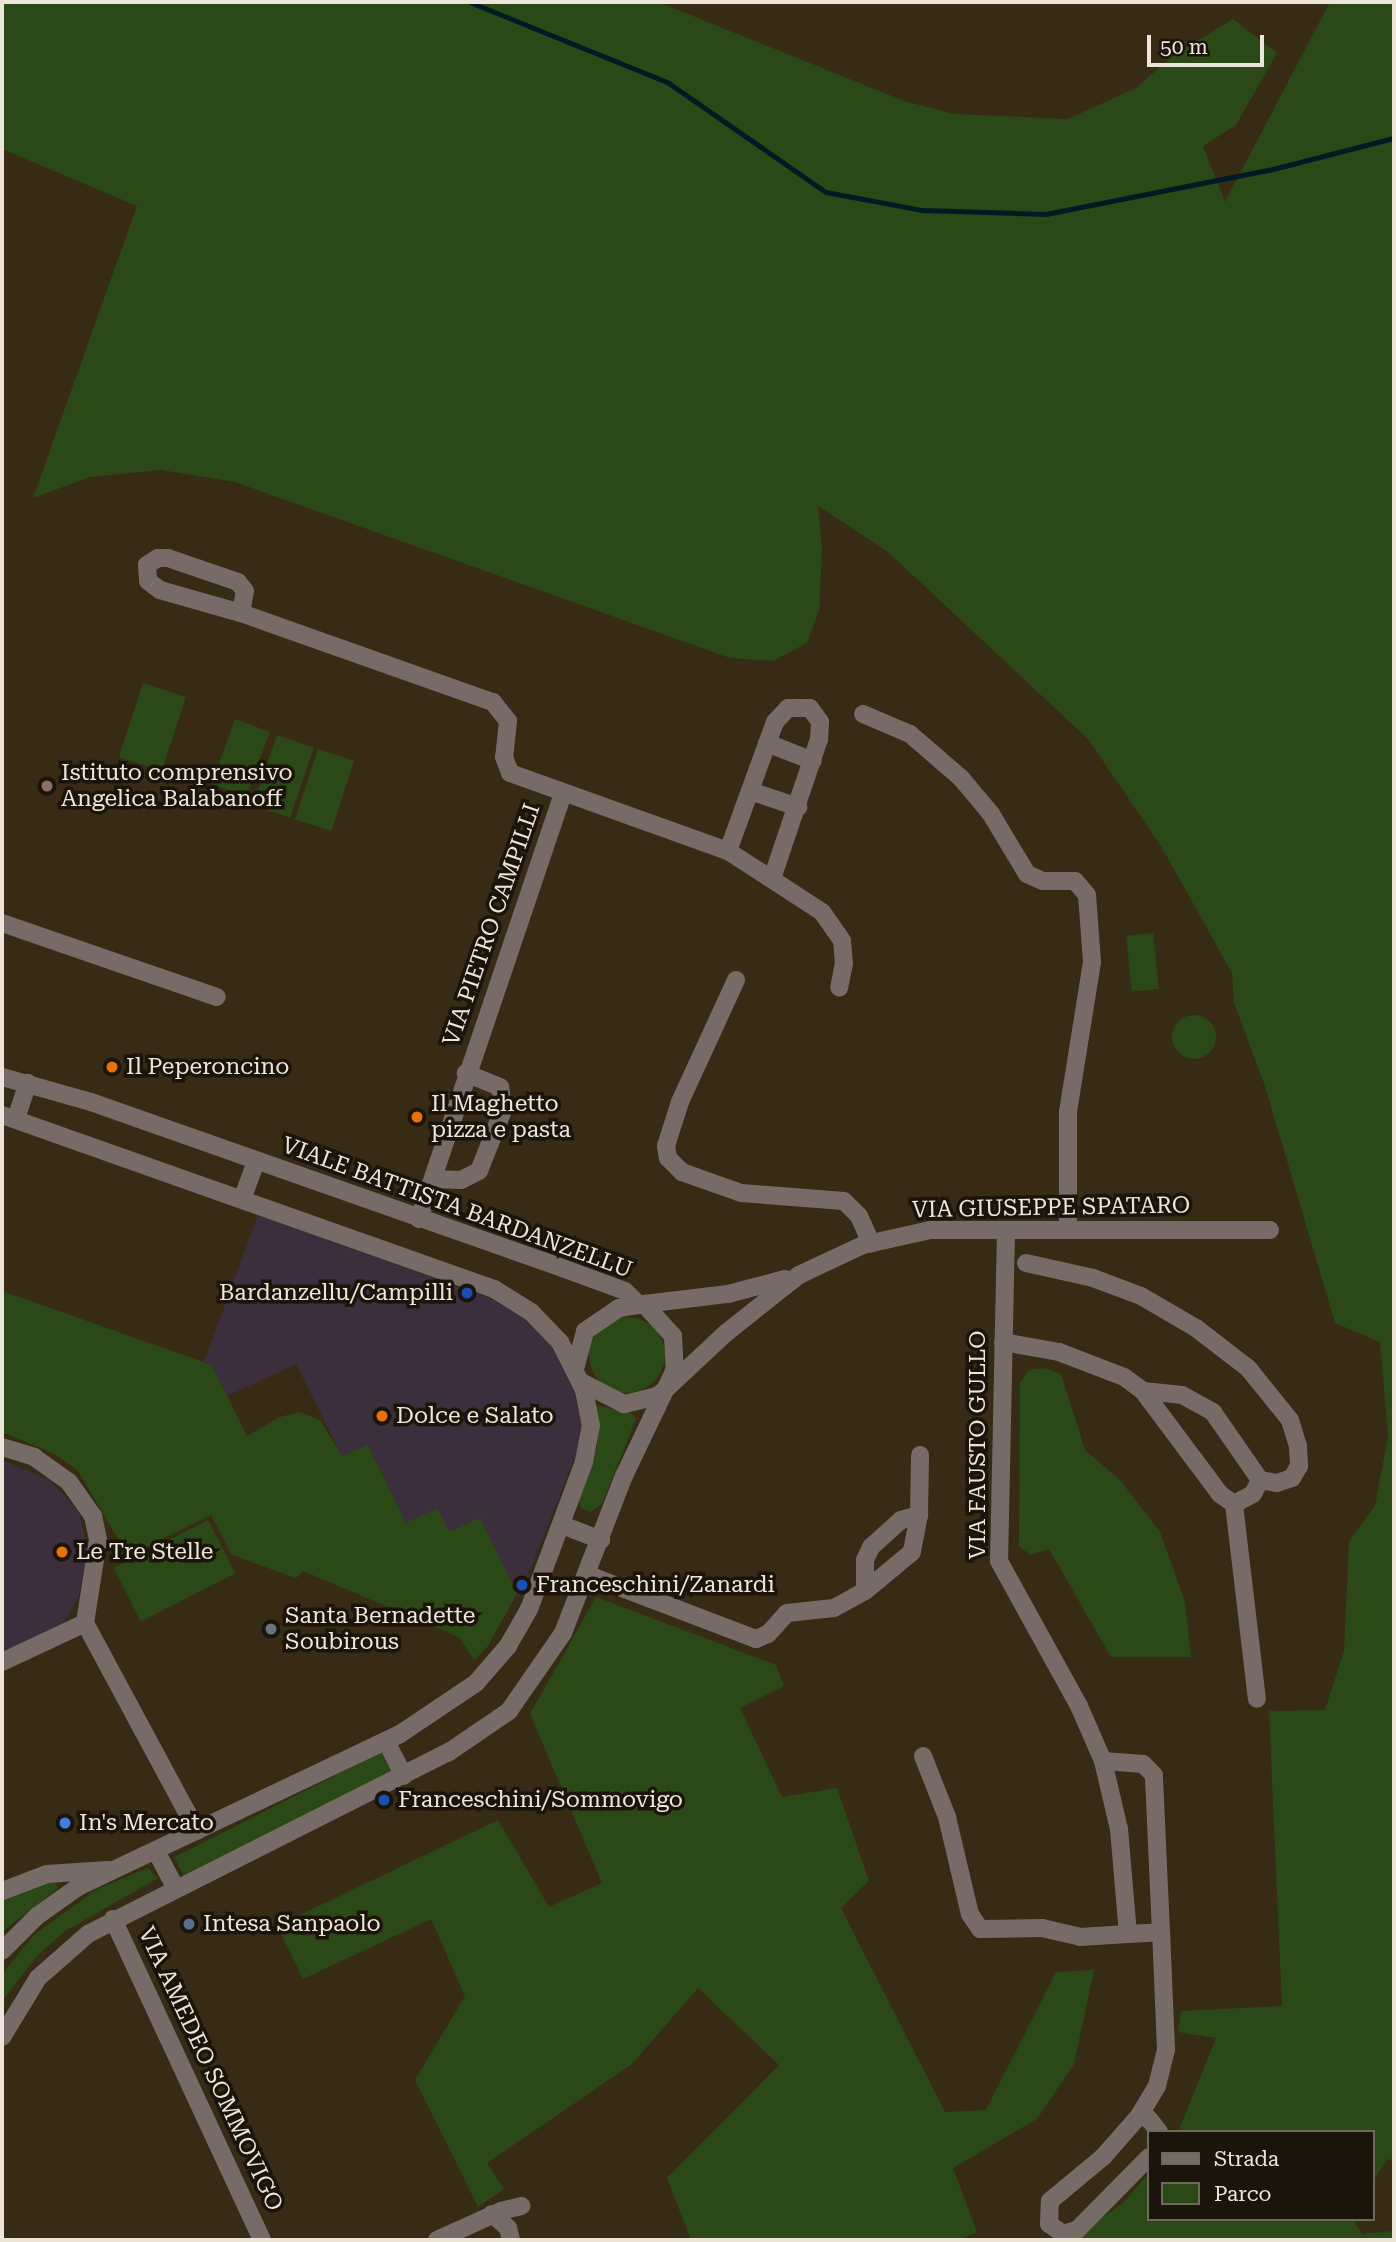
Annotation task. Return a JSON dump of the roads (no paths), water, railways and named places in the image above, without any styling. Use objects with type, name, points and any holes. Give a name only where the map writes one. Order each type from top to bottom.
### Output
[{"type":"street","points":[[242,613],[245,591],[238,582],[169,558],[158,558],[147,565],[146,574],[153,586],[242,613],[493,702],[508,721],[504,757],[510,773],[728,851],[813,905],[837,929],[844,958],[839,988]]},
{"type":"street","points":[[728,851],[767,743],[782,713],[806,707],[821,726],[799,807],[772,879]]},
{"type":"street","points":[[863,714],[910,734],[939,757],[985,806],[1031,877],[1079,884],[1088,899],[1092,947],[1068,1112],[1068,1230]]},
{"type":"street","points":[[767,743],[813,761]]},
{"type":"street","points":[[750,791],[799,807]]},
{"type":"street","name":"VIA PIETRO CAMPILLI","points":[[419,1219],[466,1073],[563,794]]},
{"type":"street","points":[[2,923],[217,997]]},
{"type":"street","points":[[736,980],[680,1102],[666,1146],[668,1158],[682,1172],[741,1193],[844,1201],[859,1216],[871,1243]]},
{"type":"street","name":"VIA PIETRO CAMPILLI","points":[[433,1179],[461,1180],[479,1171],[503,1110],[500,1087],[466,1073]]},
{"type":"street","name":"VIALE BATTISTA BARDANZELLU","points":[[2,1077],[28,1083],[617,1288],[642,1304]]},
{"type":"street","points":[[2,1951],[54,1902],[115,1870],[386,1741],[452,1703],[500,1657],[529,1609],[562,1525],[590,1439],[590,1413],[578,1376],[545,1324],[494,1289],[243,1197],[9,1117],[28,1083]]},
{"type":"street","name":"VIALE BATTISTA BARDANZELLU","points":[[243,1197],[256,1162]]},
{"type":"street","name":"VIA GIUSEPPE SPATARO","points":[[642,1304],[728,1294],[799,1275],[871,1243],[930,1230],[1270,1230]]},
{"type":"street","name":"VIA FAUSTO GULLO","points":[[1006,1230],[999,1561],[1080,1706],[1103,1761],[1119,1829],[1128,1934]]},
{"type":"street","points":[[1026,1263],[1093,1278],[1141,1296],[1189,1323],[1242,1363],[1290,1420],[1298,1446],[1299,1466],[1292,1478],[1277,1483],[1260,1480],[1207,1407],[1182,1395],[1143,1391]]},
{"type":"street","name":"VIA GIUSEPPE SPATARO","points":[[665,1390],[752,1310],[799,1275]]},
{"type":"street","points":[[2,2037],[49,1967],[113,1919],[404,1776],[477,1736],[513,1706],[559,1640],[588,1575],[624,1476],[675,1369],[676,1344],[642,1304],[607,1313],[588,1327],[578,1346],[578,1376]]},
{"type":"street","points":[[1003,1342],[1070,1355],[1108,1369],[1143,1391],[1216,1491],[1234,1504],[1257,1699]]},
{"type":"street","points":[[578,1376],[624,1404],[646,1401],[665,1390]]},
{"type":"street","points":[[2,1447],[34,1457],[59,1473],[93,1516],[97,1549],[85,1623],[197,1831]]},
{"type":"street","points":[[588,1575],[746,1637],[763,1637],[791,1611],[834,1608],[865,1591],[912,1552],[919,1515],[920,1455]]},
{"type":"street","points":[[1234,1504],[1249,1498],[1260,1480]]},
{"type":"street","points":[[865,1591],[865,1560],[873,1544],[901,1520],[919,1515]]},
{"type":"street","points":[[562,1525],[601,1541]]},
{"type":"street","points":[[2,1662],[85,1623]]},
{"type":"street","points":[[386,1741],[404,1776]]},
{"type":"street","points":[[923,1756],[947,1817],[970,1914],[977,1927],[987,1931],[1042,1928],[1080,1937],[1161,1932]]},
{"type":"street","points":[[1103,1761],[1143,1763],[1154,1775],[1166,2049],[1157,2086],[1139,2116],[1103,2157],[1050,2201],[1049,2224],[1063,2234],[1077,2230],[1148,2158]]},
{"type":"street","points":[[156,1851],[175,1887]]},
{"type":"street","points":[[2,1891],[57,1872],[115,1870]]},
{"type":"street","name":"VIA AMEDEO SOMMOVIGO","points":[[113,1919],[262,2240]]},
{"type":"street","points":[[1139,2116],[1152,2122],[1157,2130]]},
{"type":"street","points":[[437,2240],[492,2214],[521,2206]]},
{"type":"street","points":[[492,2214],[508,2228],[511,2240]]},
{"type":"waterway","points":[[470,2],[669,83],[826,192],[922,210],[1046,214],[1269,170],[1394,138]]},
{"type":"place","name":"Istituto comprensivo Angelica Balabanoff","points":[[47,786]]},
{"type":"place","name":"Il Peperoncino","points":[[112,1067]]},
{"type":"place","name":"Il Maghetto pizza e pasta","points":[[417,1117]]},
{"type":"place","name":"Bardanzellu/Campilli","points":[[467,1293]]},
{"type":"place","name":"Dolce e Salato","points":[[382,1416]]},
{"type":"place","name":"Le Tre Stelle","points":[[62,1552]]},
{"type":"place","name":"Franceschini/Zanardi","points":[[522,1585]]},
{"type":"place","name":"Santa Bernadette Soubirous","points":[[271,1629]]},
{"type":"place","name":"Franceschini/Sommovigo","points":[[384,1800]]},
{"type":"place","name":"In's Mercato","points":[[65,1823]]},
{"type":"place","name":"Intesa Sanpaolo","points":[[189,1924]]}]
